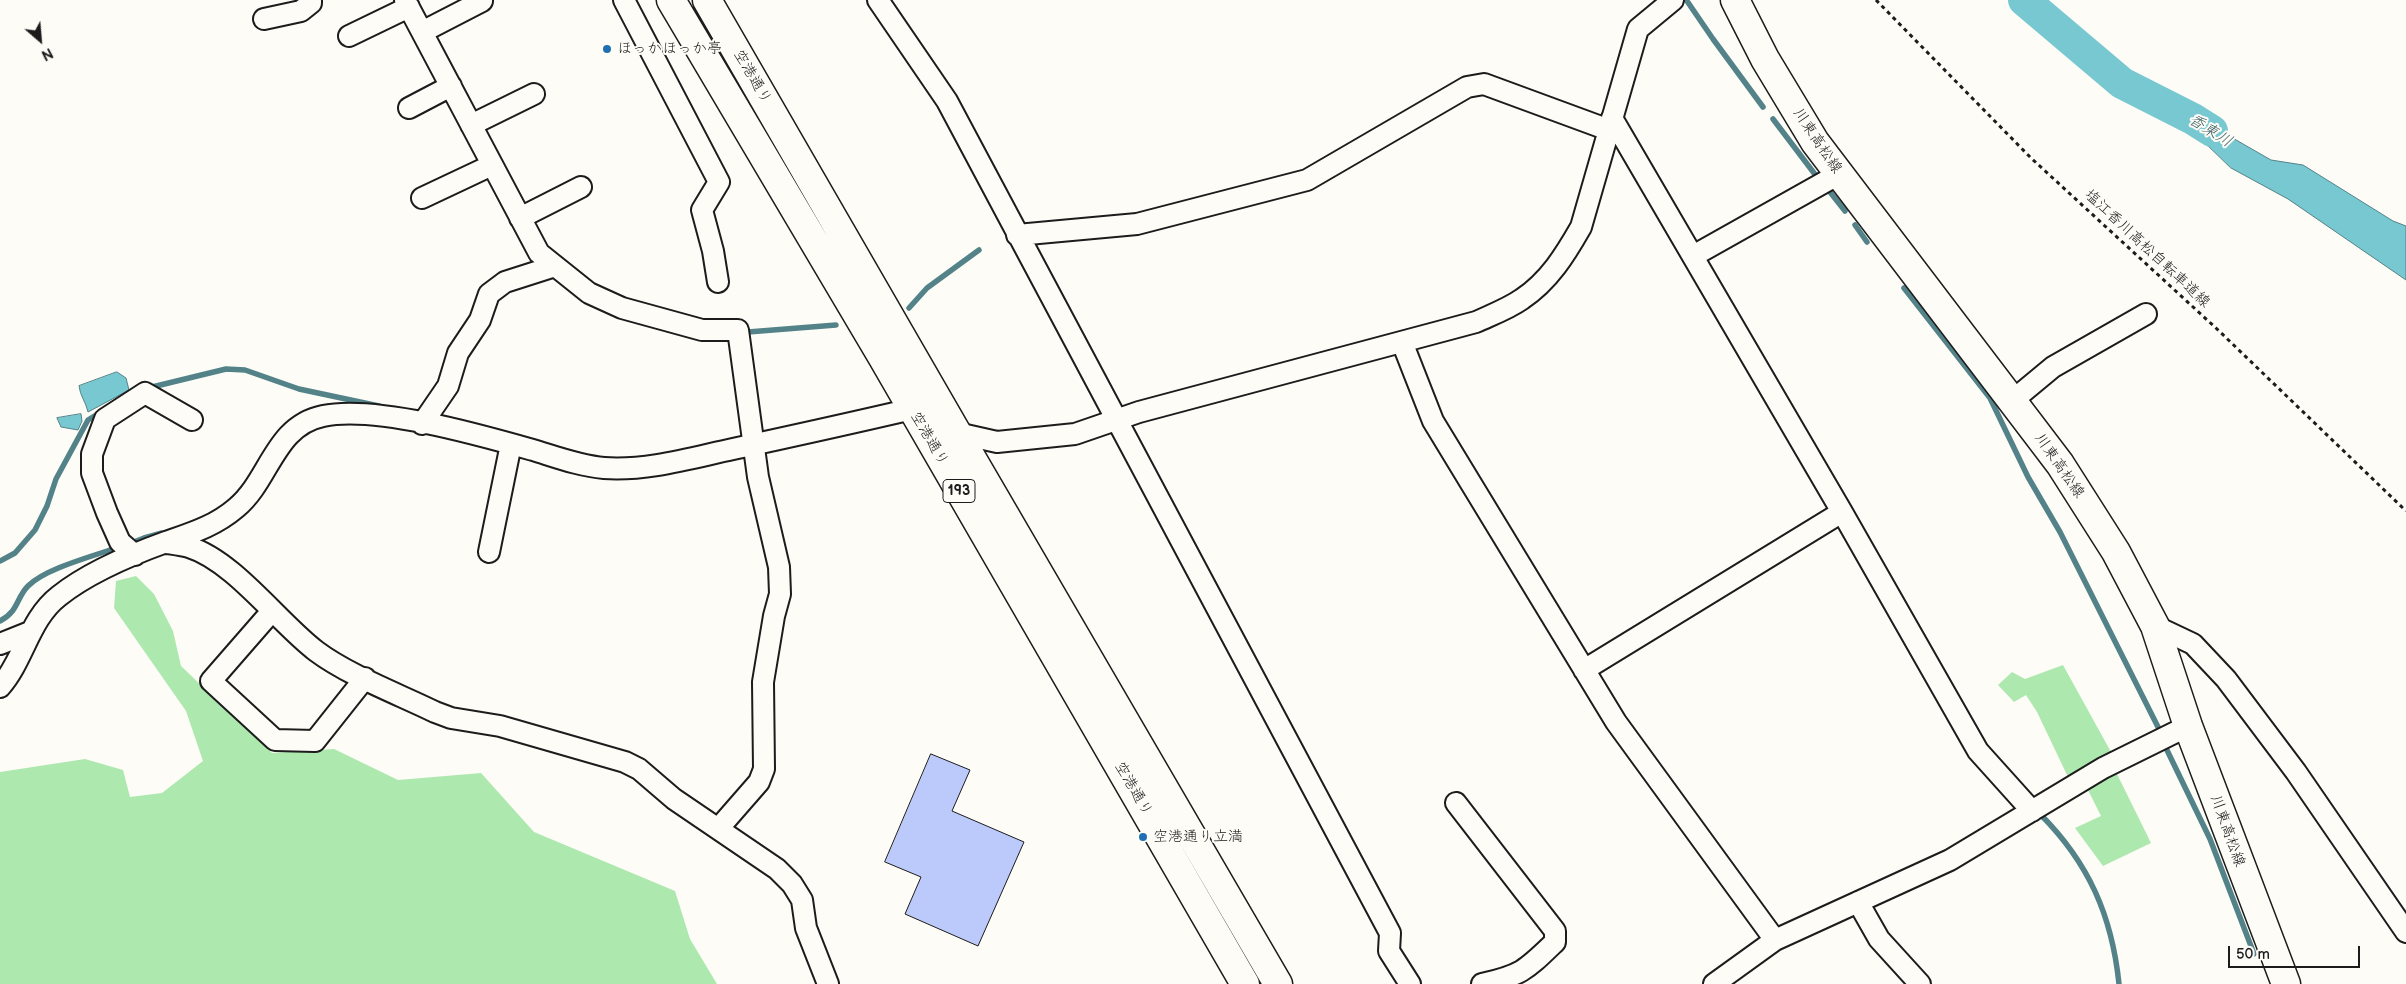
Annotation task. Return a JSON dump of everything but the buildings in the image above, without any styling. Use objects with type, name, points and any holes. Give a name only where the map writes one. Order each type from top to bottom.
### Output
[{"type":"main road","name":"空港通り","points":[[670,0],[912,409],[1245,984]]},
{"type":"main road","name":"空港通り","points":[[707,0],[1278,984]]},
{"type":"main road","name":"川東高松線","points":[[1735,0],[1764,59],[1815,142],[2060,464],[2116,552],[2155,626],[2188,726],[2286,984]]},
{"type":"street","points":[[264,19],[301,11],[311,3],[311,0]]},
{"type":"street","points":[[624,0],[719,182],[702,210],[713,251],[718,282]]},
{"type":"street","points":[[878,0],[947,101],[1115,421],[1390,933],[1389,951],[1410,984]]},
{"type":"street","points":[[0,687],[12,673],[30,632],[57,597],[82,580],[135,555],[217,523],[238,507],[252,490],[284,438],[309,420],[324,415],[350,414],[390,417],[483,436],[581,463],[621,469],[684,460],[912,409],[957,433],[997,442],[1036,440],[1075,434],[1115,421],[1476,322],[1521,300],[1544,282],[1564,256],[1581,227],[1638,30],[1673,0]]},
{"type":"street","points":[[422,32],[482,1]]},
{"type":"street","points":[[349,36],[407,3],[539,253],[589,293],[622,308],[702,330],[738,330],[758,477],[779,567],[780,594],[774,616],[763,682],[764,769],[759,782],[718,830]]},
{"type":"street","points":[[1017,235],[1137,224],[1307,180],[1467,87],[1484,84],[1611,124],[1693,256],[1978,751],[2032,811]]},
{"type":"street","points":[[409,108],[451,86]]},
{"type":"street","points":[[471,125],[534,94]]},
{"type":"street","points":[[422,198],[492,165]]},
{"type":"street","points":[[1693,256],[1839,174]]},
{"type":"street","points":[[520,218],[581,187]]},
{"type":"street","points":[[422,424],[448,386],[458,353],[480,320],[489,294],[505,282],[555,266]]},
{"type":"street","points":[[2012,401],[2054,367],[2146,314]]},
{"type":"street","points":[[1402,342],[1433,421],[1616,722],[1775,940]]},
{"type":"street","points":[[135,555],[120,542],[92,473],[92,454],[105,419],[144,393],[192,420]]},
{"type":"street","points":[[489,552],[512,444]]},
{"type":"street","points":[[1584,670],[1842,512]]},
{"type":"street","points":[[165,542],[190,548],[213,559],[316,650],[364,678],[451,718],[500,726],[625,762],[638,769],[674,800],[776,869],[792,884],[802,900],[806,928],[828,984]]},
{"type":"street","points":[[272,611],[211,680],[275,740],[315,742],[364,678]]},
{"type":"street","points":[[2155,626],[2193,644],[2226,679],[2296,772],[2406,932]]},
{"type":"street","points":[[0,644],[30,632]]},
{"type":"street","points":[[1714,984],[1775,940],[1950,860],[2104,768],[2188,726]]},
{"type":"street","points":[[1456,803],[1555,932],[1555,942],[1526,970],[1512,977],[1482,984]]},
{"type":"street","points":[[1858,902],[1879,939],[1920,984]]},
{"type":"path","name":"塩江香川高松自転車道線","points":[[1876,0],[2031,158],[2217,329],[2406,511]]},
{"type":"green space","points":[[136,576],[154,594],[173,631],[181,666],[272,753],[334,749],[398,780],[481,773],[534,832],[675,891],[690,939],[717,984],[0,984],[0,772],[85,759],[123,770],[130,797],[162,793],[203,761],[186,711],[114,608],[116,581]]},
{"type":"green space","points":[[2063,665],[2111,752],[2068,777],[2037,712],[2026,695],[2014,702],[1998,685],[2012,672],[2025,679]]},
{"type":"green space","points":[[2116,772],[2151,843],[2103,866],[2075,828],[2101,816],[2086,786]]},
{"type":"water","points":[[2167,106],[2196,117],[2271,160],[2303,165],[2393,221],[2406,226],[2406,280],[2288,199],[2231,168]]},
{"type":"water","points":[[117,372],[126,378],[129,390],[88,412],[79,386]]},
{"type":"water","points":[[81,414],[82,421],[78,430],[61,427],[57,418]]},
{"type":"waterway","name":"香東川","points":[[2024,0],[2122,83],[2193,119],[2212,131]]},
{"type":"waterway","points":[[1687,1],[1763,107]]},
{"type":"waterway","points":[[1773,119],[1817,177]]},
{"type":"waterway","points":[[1830,192],[1845,211]]},
{"type":"waterway","points":[[1855,225],[1867,242]]},
{"type":"waterway","points":[[909,308],[927,288],[979,250]]},
{"type":"waterway","points":[[1904,288],[1990,398],[2028,477],[2060,532],[2159,729],[2165,746],[2210,839],[2254,954]]},
{"type":"waterway","points":[[748,332],[836,325]]},
{"type":"waterway","points":[[148,388],[226,369],[245,370],[299,389],[379,406]]},
{"type":"waterway","points":[[0,561],[15,553],[35,530],[47,506],[56,479],[88,420],[101,412]]},
{"type":"waterway","points":[[129,544],[162,533]]},
{"type":"waterway","points":[[0,621],[11,613],[28,586],[45,574],[113,549]]},
{"type":"waterway","points":[[2037,816],[2040,814],[2057,833],[2085,871],[2104,913],[2111,936],[2119,984]]},
{"type":"place","name":"ほっかほっか亭","points":[[607,49]]},
{"type":"place","name":"空港通り立満","points":[[1143,837]]}]
